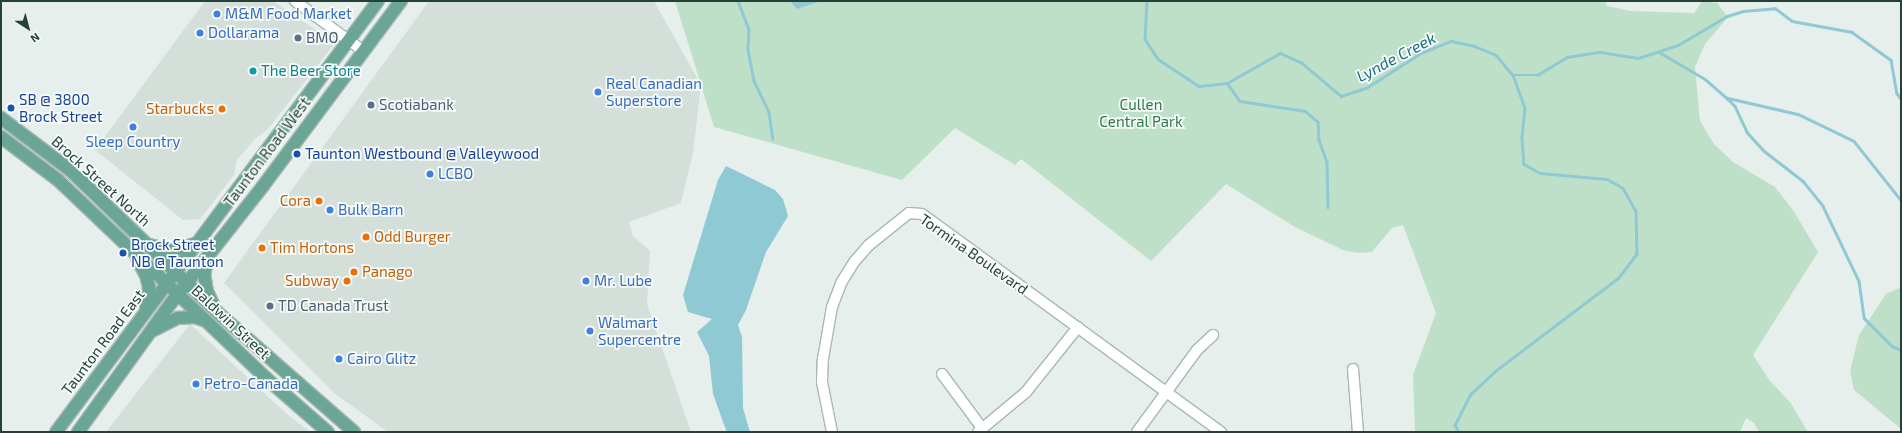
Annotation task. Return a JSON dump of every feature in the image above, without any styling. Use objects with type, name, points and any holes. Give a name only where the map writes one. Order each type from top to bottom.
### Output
[{"type":"main road","name":"Taunton Road West","points":[[176,271],[348,39],[378,1]]},
{"type":"main road","name":"Taunton Road West","points":[[188,283],[362,50],[401,1]]},
{"type":"main road","name":"Brock Street North","points":[[1,118],[70,170],[176,271]]},
{"type":"main road","name":"Brock Street North","points":[[1,137],[58,180],[116,232]]},
{"type":"main road","points":[[116,232],[140,263],[146,275],[149,287],[145,312]]},
{"type":"main road","name":"Baldwin Street","points":[[116,232],[178,294],[328,432]]},
{"type":"main road","points":[[148,245],[172,251],[197,243]]},
{"type":"main road","points":[[210,254],[204,273],[207,291],[218,312]]},
{"type":"main road","name":"Baldwin Street","points":[[176,271],[218,312],[354,432]]},
{"type":"main road","name":"Taunton Road East","points":[[56,432],[176,271]]},
{"type":"main road","name":"Taunton Road East","points":[[78,432],[178,294],[188,283]]},
{"type":"main road","points":[[150,332],[185,316],[208,322]]},
{"type":"street","points":[[295,1],[362,50]]},
{"type":"street","name":"Tormina Boulevard","points":[[832,432],[822,382],[826,334],[832,307],[842,283],[855,261],[869,245],[909,213],[922,214],[1221,432]]},
{"type":"street","points":[[942,374],[980,430],[1026,392],[1078,328]]},
{"type":"street","points":[[1137,432],[1197,350],[1213,335]]},
{"type":"street","points":[[1353,369],[1358,432]]},
{"type":"shaded area","points":[[205,1],[273,1],[335,43],[268,129],[255,139],[237,160],[234,175],[200,219],[183,220],[95,150]]},
{"type":"shaded area","points":[[429,1],[654,1],[701,85],[693,153],[681,203],[629,222],[633,236],[650,251],[647,304],[691,432],[388,432],[334,393],[224,283]]},
{"type":"shaded area","points":[[190,324],[287,414],[310,432],[106,432]]},
{"type":"green space","name":"Cullen Central Park","points":[[675,1],[1605,1],[1607,6],[1631,11],[1694,13],[1702,1],[1717,3],[1728,17],[1705,44],[1695,67],[1700,121],[1714,144],[1733,162],[1775,187],[1793,210],[1818,252],[1753,355],[1770,381],[1790,402],[1808,432],[1759,432],[1754,423],[1746,418],[1740,432],[1415,432],[1413,375],[1436,313],[1403,225],[1392,228],[1372,252],[1358,253],[1343,250],[1295,227],[1226,184],[1151,261],[1021,159],[1015,165],[955,128],[902,180],[714,127]]},
{"type":"green space","points":[[1901,288],[1901,429],[1854,390],[1850,371],[1859,335],[1886,294]]},
{"type":"water","points":[[790,1],[821,1],[797,9]]},
{"type":"water","points":[[726,166],[775,190],[783,199],[788,216],[766,252],[746,310],[738,325],[742,337],[743,408],[750,432],[727,432],[726,430],[713,394],[709,356],[697,332],[712,319],[688,312],[683,295],[718,180]]},
{"type":"waterway","points":[[738,1],[749,29],[748,50],[754,81],[769,112],[773,139]]},
{"type":"waterway","name":"Lynde Creek","points":[[1147,1],[1145,39],[1158,59],[1199,86],[1227,83],[1280,53],[1302,63],[1341,96],[1366,88],[1421,53],[1451,41],[1474,46],[1496,55],[1513,75],[1525,108],[1522,138],[1524,164],[1540,173],[1607,179],[1623,188],[1636,211],[1637,254],[1619,278],[1496,371],[1471,394],[1455,425],[1459,432]]},
{"type":"waterway","points":[[1513,75],[1537,75],[1567,57],[1600,52],[1638,58],[1678,45],[1727,16],[1743,11],[1775,8],[1792,21],[1852,32],[1891,60],[1897,93],[1901,99]]},
{"type":"waterway","points":[[1659,52],[1705,79],[1726,97],[1735,106],[1747,132],[1763,150],[1803,181],[1823,206],[1859,281],[1864,318],[1892,346],[1901,350]]},
{"type":"waterway","points":[[1227,83],[1240,101],[1305,111],[1318,122],[1319,140],[1327,162],[1328,207]]},
{"type":"waterway","points":[[1728,98],[1798,114],[1854,141],[1901,200]]},
{"type":"place","name":"M&M Food Market","points":[[217,14]]},
{"type":"place","name":"Dollarama","points":[[200,33]]},
{"type":"place","name":"BMO","points":[[298,38]]},
{"type":"place","name":"The Beer Store","points":[[253,71]]},
{"type":"place","name":"Real Canadian Superstore","points":[[598,92]]},
{"type":"place","name":"Scotiabank","points":[[371,105]]},
{"type":"place","name":"SB @ 3800 Brock Street","points":[[11,108]]},
{"type":"place","name":"Starbucks","points":[[222,109]]},
{"type":"place","name":"Sleep Country","points":[[133,127]]},
{"type":"place","name":"Taunton Westbound @ Valleywood","points":[[297,154]]},
{"type":"place","name":"LCBO","points":[[430,174]]},
{"type":"place","name":"Cora","points":[[319,201]]},
{"type":"place","name":"Bulk Barn","points":[[330,210]]},
{"type":"place","name":"Odd Burger","points":[[366,237]]},
{"type":"place","name":"Tim Hortons","points":[[262,248]]},
{"type":"place","name":"Brock Street NB @ Taunton","points":[[123,253]]},
{"type":"place","name":"Panago","points":[[354,272]]},
{"type":"place","name":"Subway","points":[[347,281]]},
{"type":"place","name":"Mr. Lube","points":[[586,281]]},
{"type":"place","name":"TD Canada Trust","points":[[270,306]]},
{"type":"place","name":"Walmart Supercentre","points":[[590,331]]},
{"type":"place","name":"Cairo Glitz","points":[[339,359]]},
{"type":"place","name":"Petro-Canada","points":[[196,384]]}]
